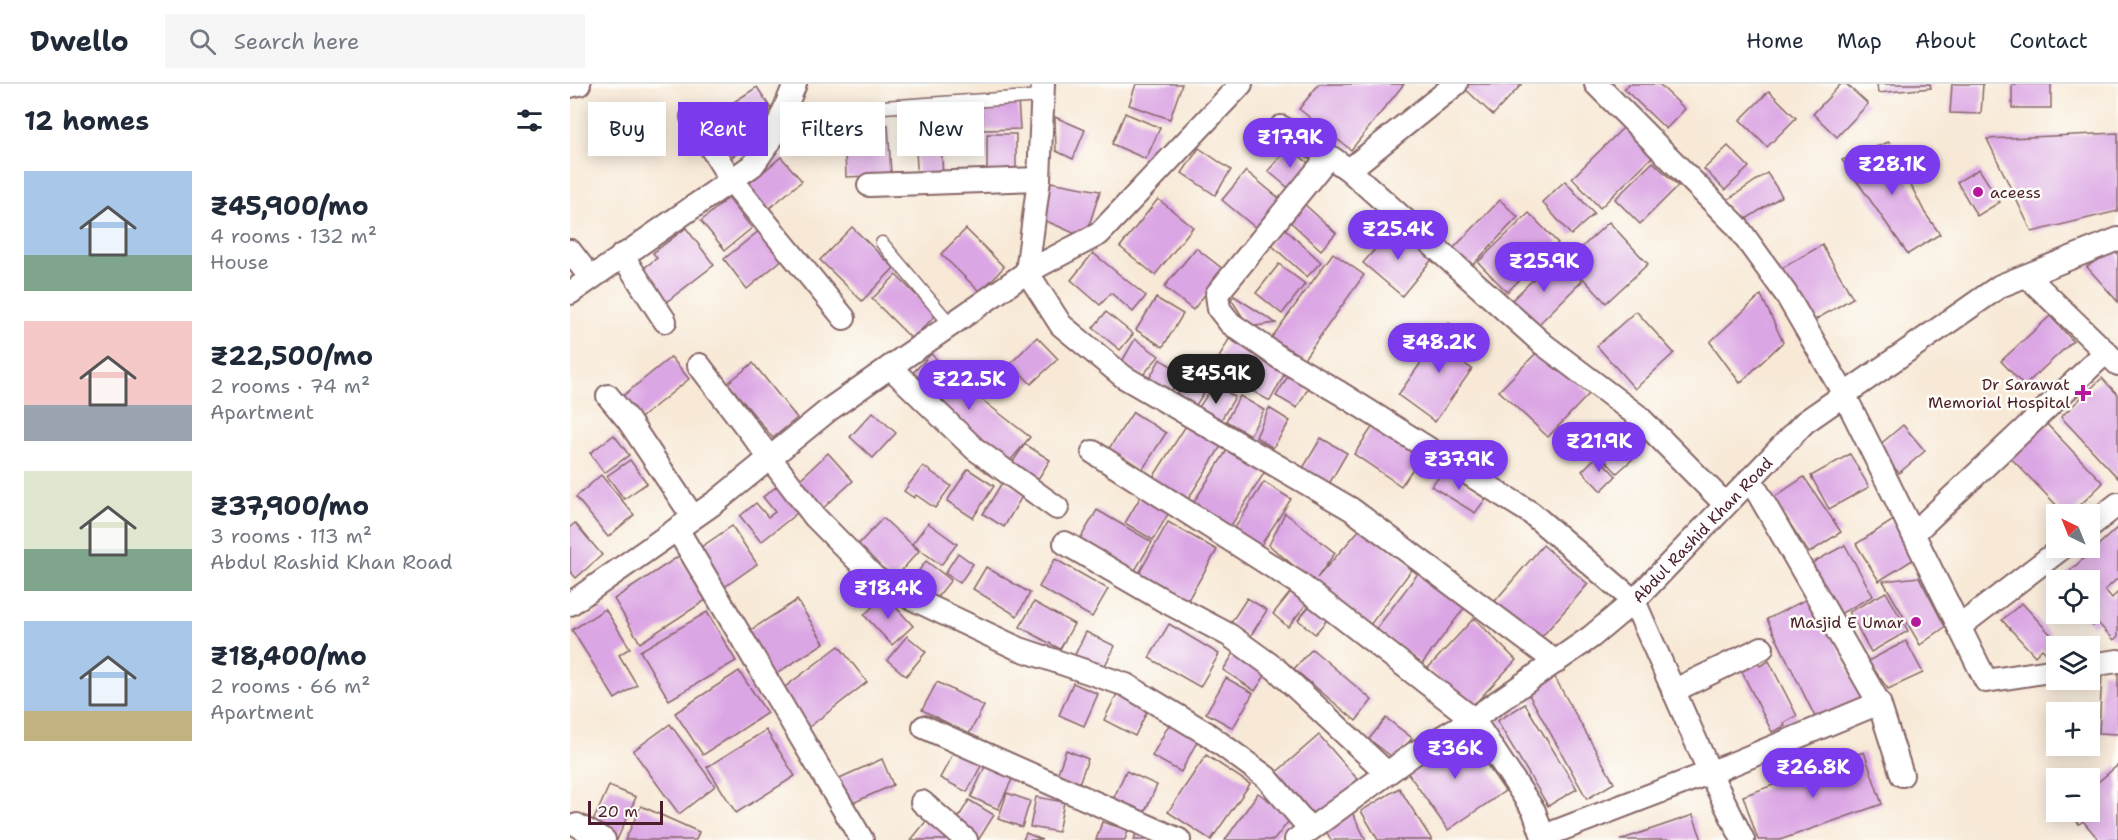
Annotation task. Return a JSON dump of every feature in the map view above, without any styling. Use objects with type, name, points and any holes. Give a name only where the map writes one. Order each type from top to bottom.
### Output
[{"type":"street","points":[[570,86],[579,84]]},
{"type":"street","points":[[570,293],[753,165],[774,135],[795,84]]},
{"type":"street","points":[[1349,170],[1456,84]]},
{"type":"street","points":[[1596,84],[1736,225],[1786,294],[1844,394],[1986,681],[2046,672]]},
{"type":"street","points":[[570,604],[717,501],[830,409],[890,367],[1028,272],[1099,234],[1234,86]]},
{"type":"street","points":[[1043,90],[1039,179],[1028,272],[1061,325],[1124,377],[1351,509],[1556,662]]},
{"type":"street","points":[[1281,127],[1349,170],[1544,344],[1638,416],[1725,504]]},
{"type":"street","points":[[716,156],[731,180],[844,318]]},
{"type":"street","points":[[1329,156],[1217,294],[1219,309],[1230,323],[1280,358],[1531,513],[1634,601],[1710,773],[1743,840]]},
{"type":"street","points":[[869,185],[1039,179]]},
{"type":"street","name":"Abdul Rashid Khan Road","points":[[1303,834],[1415,753],[1473,719],[1591,638],[1634,601],[1805,422],[2000,286],[2118,239]]},
{"type":"street","points":[[570,251],[590,277]]},
{"type":"street","points":[[622,255],[665,321]]},
{"type":"street","points":[[1912,534],[2112,358],[2027,276]]},
{"type":"street","points":[[699,365],[815,517],[874,577],[890,588],[1017,648],[1126,685],[1206,733],[1266,777],[1303,834]]},
{"type":"street","points":[[890,367],[975,449],[1057,508]]},
{"type":"street","points":[[608,396],[628,420],[862,840]]},
{"type":"street","points":[[1093,452],[1298,582],[1473,719],[1534,811],[1544,838],[1879,703]]},
{"type":"street","points":[[1750,479],[1879,703],[1902,775]]},
{"type":"street","points":[[2100,518],[2118,504]]},
{"type":"street","points":[[1065,543],[1248,648],[1276,669],[1387,773]]},
{"type":"street","points":[[1959,627],[2048,558]]},
{"type":"street","points":[[1674,691],[1762,648]]},
{"type":"street","points":[[2100,664],[2118,661]]},
{"type":"street","points":[[924,727],[1179,840]]},
{"type":"street","points":[[922,802],[966,840]]},
{"type":"street","points":[[577,825],[604,840]]},
{"type":"lane","points":[[885,106],[1043,90]]},
{"type":"lane","points":[[882,243],[951,325]]},
{"type":"building","points":[[1136,84],[1182,84],[1170,119],[1129,105]]},
{"type":"building","points":[[1319,84],[1404,84],[1351,150],[1299,109]]},
{"type":"building","points":[[1460,84],[1522,84],[1493,115]]},
{"type":"building","points":[[1629,84],[1659,84],[1685,109],[1666,129],[1624,89]]},
{"type":"building","points":[[1841,84],[1846,84],[1868,104],[1837,137],[1813,114]]},
{"type":"building","points":[[1877,84],[1930,84],[1931,88],[1878,93]]},
{"type":"building","points":[[1952,84],[1983,84],[1981,114],[1950,113]]},
{"type":"building","points":[[2012,84],[2051,84],[2051,108],[2012,108]]},
{"type":"building","points":[[757,87],[767,102],[734,102]]},
{"type":"building","points":[[1769,91],[1796,118],[1767,147],[1740,120]]},
{"type":"building","points":[[1018,100],[1020,129],[984,130],[984,102],[981,102]]},
{"type":"building","points":[[768,104],[774,113],[768,117]]},
{"type":"building","points":[[1125,113],[1160,128],[1146,159],[1112,144]]},
{"type":"building","points":[[1055,117],[1085,130],[1073,159],[1056,151]]},
{"type":"building","points":[[885,125],[888,125],[891,175],[846,177],[845,156],[885,156]]},
{"type":"building","points":[[1624,127],[1653,156],[1600,208],[1572,178]]},
{"type":"building","points":[[2118,133],[2118,211],[2032,232],[1987,139]]},
{"type":"building","points":[[987,134],[1016,134],[1016,171],[987,172]]},
{"type":"building","points":[[1889,142],[1925,213],[1940,234],[1908,254],[1842,160]]},
{"type":"building","points":[[1728,146],[1749,167],[1725,190],[1704,169]]},
{"type":"building","points":[[1289,147],[1313,167],[1292,191],[1268,171]]},
{"type":"building","points":[[1199,148],[1231,170],[1215,195],[1182,173]]},
{"type":"building","points":[[916,156],[942,156],[943,179],[918,180]]},
{"type":"building","points":[[781,157],[802,181],[765,212],[745,187]]},
{"type":"building","points":[[1653,162],[1678,186],[1640,224],[1615,199]]},
{"type":"building","name":"aceess","points":[[1979,169],[2000,202],[1977,216],[1957,182]]},
{"type":"building","points":[[1246,171],[1281,200],[1257,229],[1222,200]]},
{"type":"building","points":[[1767,173],[1782,196],[1740,223],[1726,201]]},
{"type":"building","points":[[1045,181],[1100,191],[1085,238],[1044,220]]},
{"type":"building","points":[[1565,181],[1594,214],[1571,235],[1542,202]]},
{"type":"building","points":[[728,198],[752,228],[725,250],[701,221]]},
{"type":"building","points":[[1158,199],[1193,227],[1155,275],[1120,247]]},
{"type":"building","points":[[1500,200],[1518,217],[1466,272],[1447,255]]},
{"type":"building","points":[[1301,201],[1336,233],[1321,250],[1286,218]]},
{"type":"building","points":[[1529,213],[1558,243],[1507,292],[1478,262]]},
{"type":"building","points":[[1609,222],[1648,264],[1606,303],[1567,261]]},
{"type":"building","points":[[1395,226],[1433,258],[1402,296],[1363,263]]},
{"type":"building","points":[[852,227],[894,268],[862,301],[820,260]]},
{"type":"building","points":[[686,228],[714,265],[665,303],[640,271],[657,258],[653,253]]},
{"type":"building","points":[[1284,228],[1321,262],[1307,277],[1269,243]]},
{"type":"building","points":[[966,229],[1004,267],[980,292],[941,254]]},
{"type":"building","points":[[760,230],[783,259],[747,289],[724,259]]},
{"type":"building","points":[[1822,245],[1853,298],[1808,324],[1777,271]]},
{"type":"building","points":[[2118,245],[2118,302],[2087,267]]},
{"type":"building","points":[[1196,248],[1224,270],[1193,310],[1164,287]]},
{"type":"building","points":[[1093,253],[1146,296],[1133,312],[1111,293],[1100,305],[1071,280]]},
{"type":"building","points":[[1333,253],[1364,275],[1301,363],[1270,340]]},
{"type":"building","points":[[1557,256],[1582,281],[1532,331],[1507,305]]},
{"type":"building","points":[[1279,264],[1305,284],[1282,314],[1256,293]]},
{"type":"building","points":[[896,275],[936,315],[912,339],[872,299]]},
{"type":"building","points":[[1761,295],[1783,342],[1740,383],[1710,342]]},
{"type":"building","points":[[1234,296],[1276,323],[1249,327],[1231,299]]},
{"type":"building","points":[[1156,298],[1183,314],[1163,347],[1136,330]]},
{"type":"building","points":[[1636,311],[1674,353],[1635,389],[1597,346]]},
{"type":"building","points":[[1106,312],[1133,334],[1120,350],[1093,328]]},
{"type":"building","points":[[2050,316],[2073,341],[2024,386],[2001,361]]},
{"type":"building","points":[[1449,323],[1472,339],[1458,359],[1472,369],[1435,422],[1398,395]]},
{"type":"building","points":[[1037,337],[1058,359],[1031,384],[1011,363]]},
{"type":"building","points":[[1135,339],[1159,356],[1143,375],[1121,363]]},
{"type":"building","points":[[1229,339],[1286,371],[1270,401],[1213,369]]},
{"type":"building","points":[[1542,347],[1589,394],[1548,437],[1499,391]]},
{"type":"building","points":[[931,354],[981,399],[1030,437],[1005,467],[907,379]]},
{"type":"building","points":[[671,357],[689,379],[637,421],[619,399]]},
{"type":"building","points":[[1160,359],[1185,375],[1169,393],[1148,381]]},
{"type":"building","points":[[753,363],[797,418],[773,438],[728,383]]},
{"type":"building","points":[[1194,369],[1212,381],[1192,411],[1174,399]]},
{"type":"building","points":[[1292,369],[1312,381],[1297,408],[1276,396]]},
{"type":"building","points":[[2102,378],[2118,395],[2118,478],[2061,417]]},
{"type":"building","points":[[1214,384],[1235,397],[1218,425],[1196,412]]},
{"type":"building","points":[[1240,396],[1264,410],[1250,435],[1226,421]]},
{"type":"building","points":[[1269,408],[1290,421],[1273,448],[1256,437]]},
{"type":"building","points":[[873,412],[896,433],[873,458],[850,437]]},
{"type":"building","points":[[1133,412],[1166,433],[1141,472],[1108,450]]},
{"type":"building","points":[[2040,417],[2103,483],[2081,504],[2055,504],[2004,451]]},
{"type":"building","points":[[1189,421],[1223,443],[1187,501],[1152,479]]},
{"type":"building","points":[[1903,425],[1925,451],[1899,473],[1877,447]]},
{"type":"building","points":[[1373,426],[1421,457],[1401,486],[1354,454]]},
{"type":"building","points":[[614,435],[629,455],[604,473],[590,453]]},
{"type":"building","points":[[1617,437],[1635,457],[1617,473],[1599,454]]},
{"type":"building","points":[[1321,438],[1347,453],[1329,484],[1303,468]]},
{"type":"building","points":[[1025,444],[1050,460],[1033,487],[1008,469]]},
{"type":"building","points":[[1229,447],[1266,470],[1227,532],[1190,508]]},
{"type":"building","points":[[828,453],[853,481],[820,511],[795,484]]},
{"type":"building","points":[[1850,454],[1869,487],[1829,509],[1811,476]]},
{"type":"building","points":[[1597,456],[1616,476],[1601,491],[1582,471]]},
{"type":"building","points":[[630,460],[647,483],[624,499],[607,476]]},
{"type":"building","points":[[923,466],[951,486],[935,508],[916,495],[914,498],[904,491]]},
{"type":"building","points":[[968,469],[994,486],[973,518],[947,501]]},
{"type":"building","points":[[1445,470],[1487,497],[1475,513],[1431,486]]},
{"type":"building","points":[[601,475],[634,515],[608,537],[576,497]]},
{"type":"building","points":[[1804,477],[1841,532],[1809,553],[1773,498]]},
{"type":"building","points":[[1003,481],[1024,493],[1004,527],[983,514]]},
{"type":"building","points":[[1264,482],[1291,499],[1257,551],[1231,534]]},
{"type":"building","points":[[780,484],[801,510],[761,542],[740,516],[756,503],[768,517],[775,512],[763,497]]},
{"type":"building","points":[[1144,491],[1172,507],[1153,540],[1125,523]]},
{"type":"building","points":[[1097,510],[1152,542],[1131,577],[1077,544]]},
{"type":"building","points":[[1285,513],[1335,553],[1317,578],[1361,528],[1414,567],[1370,625],[1269,545]]},
{"type":"building","points":[[883,518],[919,551],[892,581],[855,548]]},
{"type":"building","points":[[1895,519],[1919,556],[1879,581],[1856,544]]},
{"type":"building","points":[[1168,522],[1217,550],[1185,605],[1137,577]]},
{"type":"building","points":[[575,523],[602,555],[576,578],[570,571],[570,527]]},
{"type":"building","points":[[928,523],[957,544],[941,565],[912,544]]},
{"type":"building","points":[[732,526],[757,564],[723,588],[697,550]]},
{"type":"building","points":[[2118,527],[2118,578],[2105,590],[2112,598],[2118,592],[2118,636],[2114,640],[2099,624],[2100,570],[2071,570],[2084,558],[2100,558],[2100,543]]},
{"type":"building","points":[[1543,545],[1588,584],[1539,640],[1495,601]]},
{"type":"building","points":[[1845,545],[1873,596],[1838,615],[1810,564]]},
{"type":"building","points":[[958,553],[973,564],[960,583],[945,573]]},
{"type":"building","points":[[679,556],[706,600],[640,643],[614,599]]},
{"type":"building","points":[[1055,559],[1108,589],[1092,617],[1039,587]]},
{"type":"building","points":[[926,561],[951,580],[935,600],[911,581]]},
{"type":"building","points":[[986,567],[1030,593],[1017,616],[973,589]]},
{"type":"building","points":[[1419,572],[1465,607],[1422,664],[1376,629]]},
{"type":"building","points":[[1919,577],[1945,627],[1920,645],[1883,581]]},
{"type":"building","points":[[1293,589],[1308,602],[1288,627],[1273,614]]},
{"type":"building","points":[[1886,592],[1908,631],[1871,652],[1849,612]]},
{"type":"building","points":[[885,595],[913,626],[892,645],[864,615]]},
{"type":"building","points":[[1813,596],[1864,700],[1818,723],[1767,619]]},
{"type":"building","points":[[1247,598],[1267,610],[1250,637],[1230,624]]},
{"type":"building","points":[[1316,598],[1333,613],[1315,634],[1298,620]]},
{"type":"building","points":[[797,600],[824,643],[771,677],[743,635]]},
{"type":"building","points":[[1034,602],[1074,624],[1060,649],[1020,627]]},
{"type":"building","points":[[2022,603],[2052,636],[2046,636],[2046,653],[2042,649],[2035,656],[2002,620]]},
{"type":"building","points":[[605,609],[630,648],[619,655],[637,685],[615,699],[572,630]]},
{"type":"building","points":[[707,612],[736,661],[669,700],[640,651]]},
{"type":"building","points":[[1474,618],[1516,660],[1469,710],[1428,668]]},
{"type":"building","points":[[1169,624],[1219,654],[1200,687],[1149,658]]},
{"type":"building","points":[[1086,632],[1115,646],[1100,675],[1072,661]]},
{"type":"building","points":[[907,636],[926,652],[906,676],[887,660]]},
{"type":"building","points":[[1906,641],[1923,673],[1888,689],[1868,661]]},
{"type":"building","points":[[839,646],[867,682],[804,731],[776,694]]},
{"type":"building","points":[[1312,649],[1372,700],[1356,721],[1294,669]]},
{"type":"building","points":[[1236,650],[1268,671],[1255,691],[1223,670]]},
{"type":"building","points":[[1769,661],[1797,716],[1784,723],[1785,726],[1772,732],[1741,670],[1757,662],[1760,666]]},
{"type":"building","points":[[739,671],[767,713],[703,755],[675,713]]},
{"type":"building","points":[[2102,672],[2118,673],[2118,734],[2100,733]]},
{"type":"building","points":[[1554,676],[1614,783],[1587,799],[1527,691]]},
{"type":"building","points":[[1226,678],[1253,693],[1233,728],[1206,713]]},
{"type":"building","points":[[937,682],[984,706],[969,734],[922,710]]},
{"type":"building","points":[[1073,683],[1098,694],[1084,726],[1059,715]]},
{"type":"building","points":[[1120,688],[1151,703],[1135,736],[1104,720]]},
{"type":"building","points":[[1525,704],[1577,789],[1548,806],[1497,721]]},
{"type":"building","points":[[1173,717],[1201,734],[1181,772],[1152,756]]},
{"type":"building","points":[[1386,718],[1412,738],[1396,760],[1369,739]]},
{"type":"building","points":[[670,724],[715,786],[679,814],[633,751]]},
{"type":"building","points":[[1462,729],[1505,791],[1448,830],[1405,769]]},
{"type":"building","points":[[766,730],[795,776],[736,813],[707,767]]},
{"type":"building","points":[[1319,735],[1359,781],[1312,822],[1272,776]]},
{"type":"building","points":[[956,748],[983,762],[967,792],[940,778]]},
{"type":"building","points":[[1066,750],[1088,759],[1077,789],[1055,781]]},
{"type":"building","points":[[1864,752],[1882,804],[1780,840],[1758,840],[1743,796]]},
{"type":"building","points":[[1206,755],[1250,784],[1211,840],[1168,812]]},
{"type":"building","points":[[882,759],[893,785],[846,806],[835,780]]},
{"type":"building","points":[[987,762],[1014,775],[998,809],[971,797]]},
{"type":"building","points":[[2118,765],[2118,840],[2099,840],[2084,822],[2100,822],[2100,780]]},
{"type":"building","points":[[1126,771],[1157,785],[1143,816],[1112,802]]},
{"type":"building","points":[[609,786],[636,797],[617,840],[590,828]]},
{"type":"building","points":[[1399,788],[1432,840],[1378,840],[1361,811]]},
{"type":"building","points":[[1007,793],[1030,801],[1022,827],[998,819]]},
{"type":"building","points":[[1258,793],[1292,817],[1274,840],[1225,840]]},
{"type":"building","points":[[1036,797],[1064,802],[1058,832],[1030,827]]},
{"type":"building","points":[[969,800],[994,815],[979,839],[955,823]]},
{"type":"building","points":[[641,806],[699,832],[696,840],[625,840]]},
{"type":"building","points":[[1352,812],[1366,840],[1331,840],[1324,827]]},
{"type":"building","points":[[1693,815],[1702,840],[1620,840]]},
{"type":"building","points":[[927,820],[951,840],[911,840]]},
{"type":"building","points":[[1102,822],[1128,830],[1125,840],[1096,840]]},
{"type":"building","points":[[1137,830],[1163,840],[1134,840]]},
{"type":"building","points":[[1026,833],[1042,840],[1023,840]]},
{"type":"place","name":"aceess","points":[[1978,192]]},
{"type":"place","name":"Dr Sarawat Memorial Hospital","points":[[2083,393]]},
{"type":"place","name":"Masjid E Umar","points":[[1916,622]]}]
